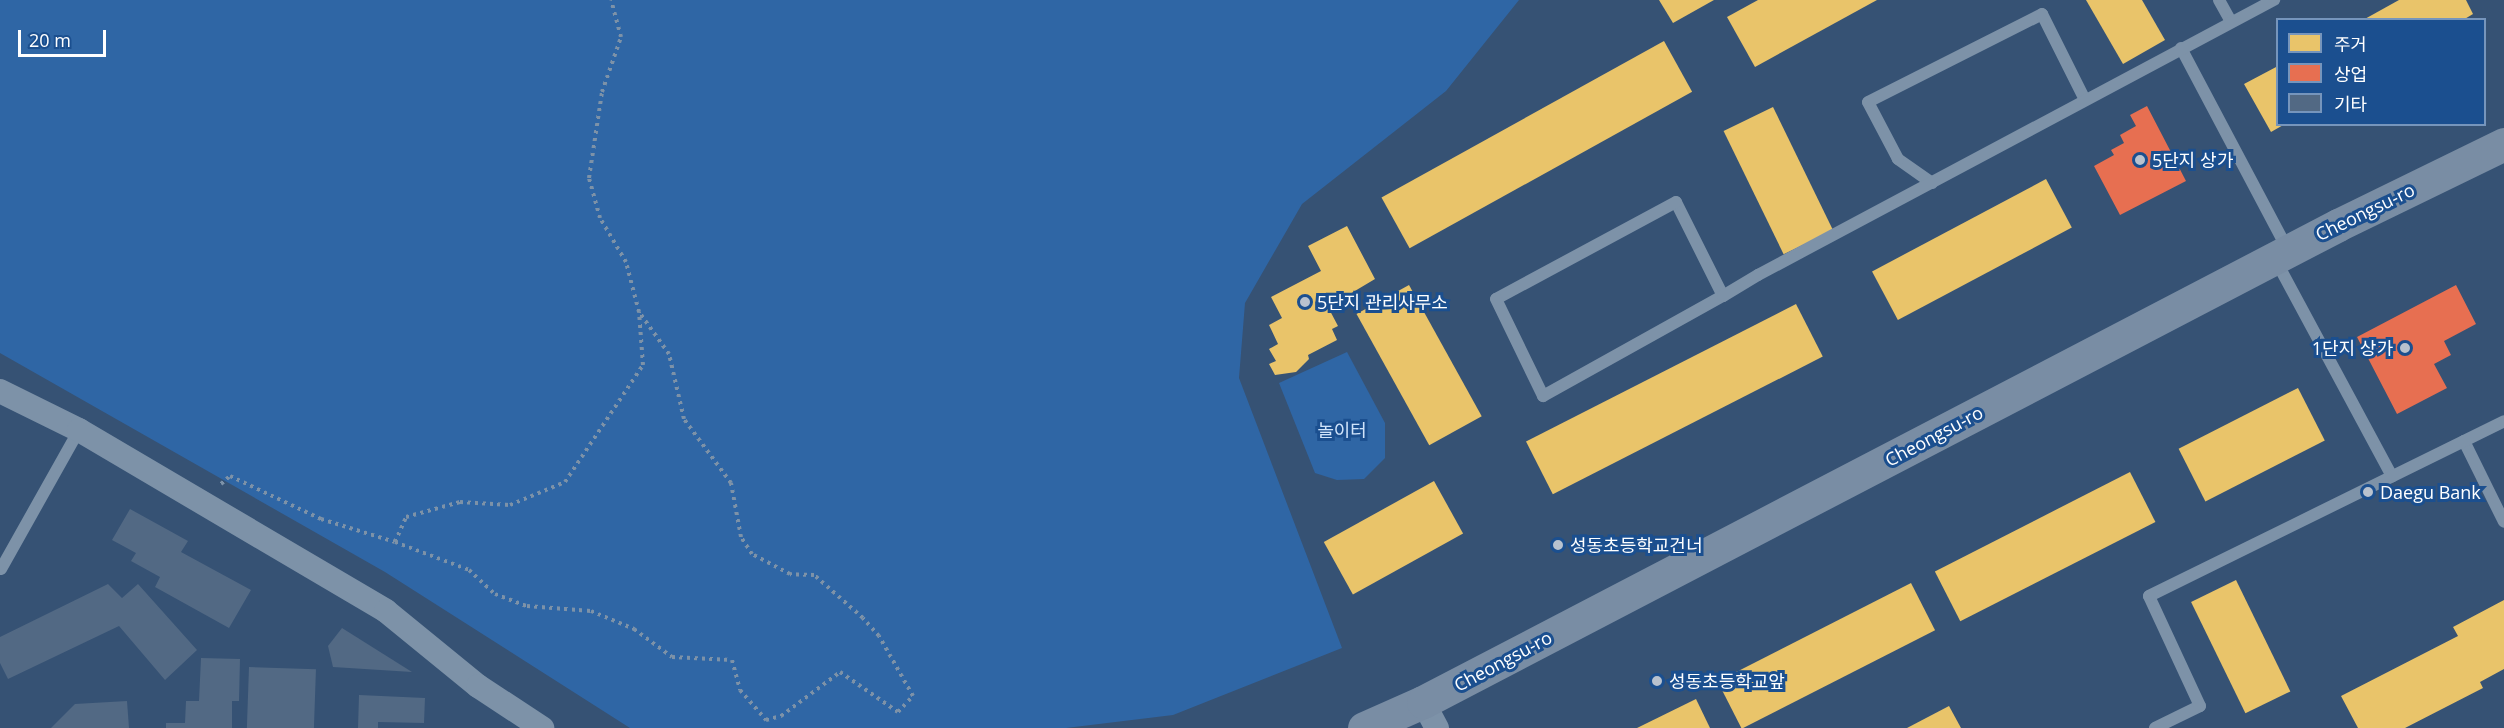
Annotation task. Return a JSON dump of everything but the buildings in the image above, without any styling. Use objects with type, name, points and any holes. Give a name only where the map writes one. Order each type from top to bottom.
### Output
[{"type":"main road","name":"Cheongsu-ro","points":[[1364,728],[1430,715],[2281,254],[2504,144]]},
{"type":"street","points":[[0,390],[79,430],[386,611],[478,686],[542,728]]},
{"type":"lane","points":[[2219,0],[2231,22]]},
{"type":"lane","points":[[1723,296],[1676,202],[1496,299],[1544,396],[1723,296],[2274,0]]},
{"type":"lane","points":[[1932,183],[1898,159],[1868,102],[2042,14],[2085,100]]},
{"type":"lane","points":[[2181,48],[2392,476]]},
{"type":"lane","points":[[2156,728],[2200,706],[2150,596],[2504,421]]},
{"type":"lane","points":[[1,569],[79,430]]},
{"type":"lane","points":[[2464,441],[2504,522]]},
{"type":"path","points":[[394,542],[406,518],[460,502],[510,505],[565,482],[643,365],[639,312],[626,262],[600,218],[589,178],[602,92],[621,37],[611,0]]},
{"type":"path","points":[[200,501],[230,476],[321,519],[394,542],[469,570],[495,594],[528,606],[591,611],[634,629],[672,657],[732,660],[740,690],[766,720],[781,716],[840,672],[898,712],[913,696],[879,636],[863,618],[814,575],[790,574],[752,554],[741,537],[731,483],[684,419],[669,354],[639,312]]},
{"type":"green space","points":[[0,0],[1519,0],[1446,91],[1302,204],[1245,303],[1239,378],[1342,648],[1173,715],[1066,728],[630,728],[385,572],[0,353]]},
{"type":"green space","name":"놀이터","points":[[1347,352],[1385,423],[1385,458],[1364,479],[1337,480],[1315,473],[1279,383]]},
{"type":"place","name":"5단지 상가","points":[[2140,160]]},
{"type":"place","name":"5단지 관리사무소","points":[[1305,302]]},
{"type":"place","name":"1단지 상가","points":[[2405,348]]},
{"type":"place","name":"Daegu Bank","points":[[2368,492]]},
{"type":"place","name":"성동초등학교건너","points":[[1558,545]]},
{"type":"place","name":"성동초등학교앞","points":[[1657,681]]}]
